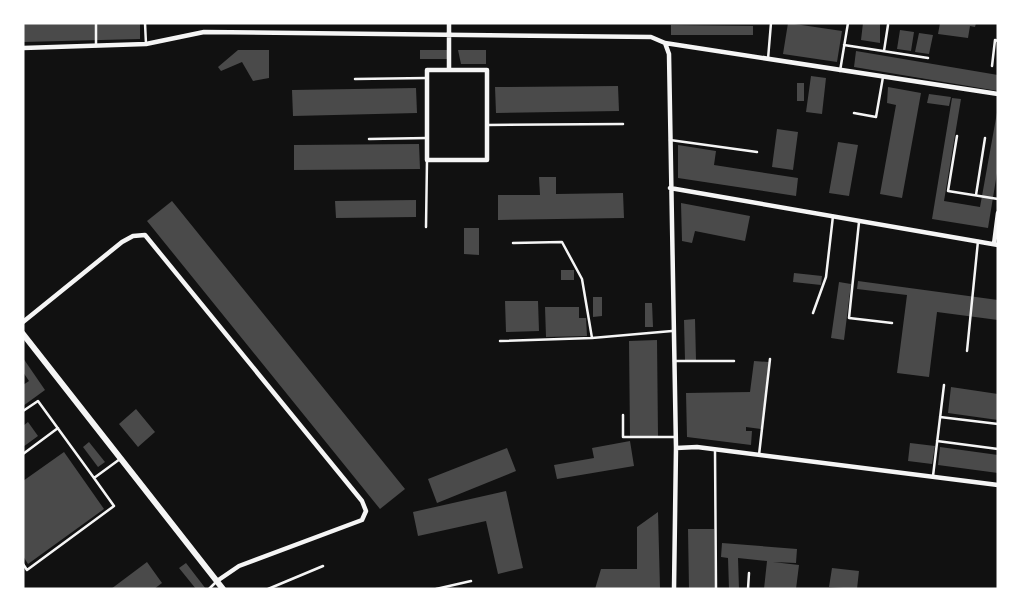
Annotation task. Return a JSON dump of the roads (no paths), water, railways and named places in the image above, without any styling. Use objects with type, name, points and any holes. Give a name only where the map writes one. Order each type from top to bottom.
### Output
[{"type":"street","points":[[449,23],[449,70]]},
{"type":"street","points":[[23,48],[146,44],[204,32],[651,37],[665,43],[768,60],[998,94]]},
{"type":"street","points":[[665,43],[669,54],[676,437],[674,589]]},
{"type":"street","points":[[427,70],[449,70],[487,70],[487,160],[427,160],[427,70]]},
{"type":"street","points":[[670,187],[996,244],[998,213]]},
{"type":"street","points":[[23,322],[122,242],[133,236],[145,235],[362,501],[366,511],[362,520],[239,566],[217,581]]},
{"type":"street","points":[[23,334],[223,589]]},
{"type":"street","points":[[676,448],[759,455],[998,485]]},
{"type":"lane","points":[[96,23],[96,46]]},
{"type":"lane","points":[[145,23],[146,44]]},
{"type":"lane","points":[[768,60],[771,23]]},
{"type":"lane","points":[[841,71],[848,23]]},
{"type":"lane","points":[[884,51],[888,25]]},
{"type":"lane","points":[[992,66],[995,40],[998,41]]},
{"type":"lane","points":[[844,45],[928,58]]},
{"type":"lane","points":[[854,113],[876,117],[883,77]]},
{"type":"lane","points":[[355,79],[427,78]]},
{"type":"lane","points":[[487,125],[623,124]]},
{"type":"lane","points":[[957,136],[948,191],[998,199]]},
{"type":"lane","points":[[369,139],[427,138]]},
{"type":"lane","points":[[976,195],[985,138]]},
{"type":"lane","points":[[670,140],[757,152]]},
{"type":"lane","points":[[426,227],[427,160]]},
{"type":"lane","points":[[813,313],[826,277],[833,216]]},
{"type":"lane","points":[[860,220],[849,318],[892,323]]},
{"type":"lane","points":[[967,351],[978,241]]},
{"type":"lane","points":[[513,243],[562,243],[582,279],[592,338]]},
{"type":"lane","points":[[500,341],[592,338],[674,331]]},
{"type":"lane","points":[[759,455],[770,359]]},
{"type":"lane","points":[[674,361],[734,361]]},
{"type":"lane","points":[[933,477],[944,385]]},
{"type":"lane","points":[[23,411],[38,401],[114,506],[27,570],[23,564]]},
{"type":"lane","points":[[623,415],[623,437],[676,437]]},
{"type":"lane","points":[[940,417],[998,424]]},
{"type":"lane","points":[[23,454],[58,428]]},
{"type":"lane","points":[[937,441],[998,449]]},
{"type":"lane","points":[[715,450],[716,589]]},
{"type":"lane","points":[[94,478],[120,459]]},
{"type":"lane","points":[[268,589],[323,566]]},
{"type":"lane","points":[[748,589],[750,573]]},
{"type":"lane","points":[[209,589],[217,581]]},
{"type":"lane","points":[[436,589],[471,581]]}]
